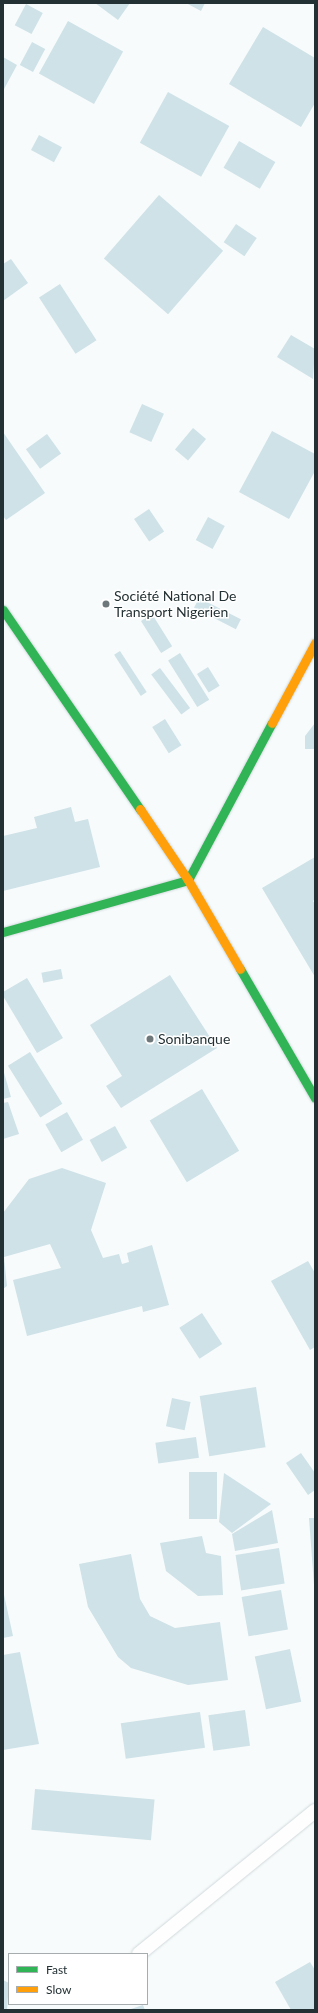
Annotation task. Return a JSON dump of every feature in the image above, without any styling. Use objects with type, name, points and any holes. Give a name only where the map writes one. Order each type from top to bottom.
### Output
[{"type":"street","points":[[3,610],[188,880],[315,1098]]},
{"type":"street","points":[[3,932],[188,880],[315,643]]},
{"type":"lane","points":[[140,1953],[315,1811]]},
{"type":"building","points":[[95,3],[130,3],[118,20]]},
{"type":"building","points":[[186,3],[205,3],[201,11]]},
{"type":"building","points":[[26,4],[43,13],[32,34],[15,25]]},
{"type":"building","points":[[68,21],[123,52],[94,104],[39,73]]},
{"type":"building","points":[[263,27],[315,58],[315,103],[301,127],[229,84]]},
{"type":"building","points":[[32,42],[45,49],[33,72],[20,65]]},
{"type":"building","points":[[3,57],[17,65],[3,91]]},
{"type":"building","points":[[168,92],[229,126],[201,177],[140,143]]},
{"type":"building","points":[[39,135],[62,147],[54,162],[31,150]]},
{"type":"building","points":[[239,141],[275,162],[260,189],[224,168]]},
{"type":"building","points":[[159,195],[223,251],[168,314],[104,258]]},
{"type":"building","points":[[236,224],[257,238],[244,256],[224,242]]},
{"type":"building","points":[[11,259],[28,283],[3,301],[3,264]]},
{"type":"building","points":[[60,284],[96,340],[76,354],[39,298]]},
{"type":"building","points":[[291,335],[315,349],[313,379],[277,357]]},
{"type":"building","points":[[142,404],[164,414],[151,442],[129,432]]},
{"type":"building","points":[[193,428],[206,439],[188,460],[175,449]]},
{"type":"building","points":[[272,431],[315,454],[315,471],[289,519],[239,492]]},
{"type":"building","points":[[3,432],[45,493],[6,520],[3,516]]},
{"type":"building","points":[[47,434],[61,453],[40,469],[26,449]]},
{"type":"building","points":[[149,509],[164,531],[149,541],[134,519]]},
{"type":"building","points":[[208,517],[225,526],[213,549],[196,540]]},
{"type":"building","points":[[199,598],[241,619],[236,629],[194,608]]},
{"type":"building","points":[[152,614],[172,646],[161,653],[141,621]]},
{"type":"building","points":[[120,651],[147,692],[141,696],[114,655]]},
{"type":"building","points":[[180,653],[209,700],[197,707],[168,660]]},
{"type":"building","points":[[208,667],[220,686],[209,693],[197,674]]},
{"type":"building","points":[[160,668],[190,708],[181,715],[151,675]]},
{"type":"building","points":[[165,719],[181,745],[169,753],[152,727]]},
{"type":"building","points":[[315,723],[315,749],[305,749],[305,736]]},
{"type":"building","points":[[71,807],[75,822],[88,819],[100,867],[3,891],[3,836],[37,828],[34,817]]},
{"type":"building","points":[[315,857],[315,899],[313,901],[315,904],[315,977],[262,888]]},
{"type":"building","points":[[61,969],[63,979],[43,983],[41,973]]},
{"type":"building","points":[[170,975],[217,1048],[121,1108],[106,1086],[122,1076],[90,1025]]},
{"type":"building","points":[[27,978],[63,1038],[37,1053],[3,996],[3,992]]},
{"type":"building","points":[[30,1052],[62,1104],[40,1118],[8,1066]]},
{"type":"building","points":[[3,1069],[11,1097],[3,1099]]},
{"type":"building","points":[[202,1089],[239,1151],[187,1182],[150,1120]]},
{"type":"building","points":[[8,1102],[19,1134],[3,1139],[3,1103]]},
{"type":"building","points":[[67,1112],[83,1140],[61,1152],[45,1124]]},
{"type":"building","points":[[115,1126],[127,1148],[102,1162],[90,1140]]},
{"type":"building","points":[[62,1168],[106,1183],[91,1230],[103,1258],[119,1254],[122,1264],[129,1262],[127,1253],[152,1245],[169,1305],[143,1312],[142,1306],[27,1336],[13,1280],[61,1268],[50,1244],[4,1257],[7,1286],[3,1289],[3,1213],[29,1179]]},
{"type":"building","points":[[308,1261],[315,1273],[315,1347],[310,1350],[271,1281]]},
{"type":"building","points":[[202,1313],[222,1344],[200,1359],[179,1328]]},
{"type":"building","points":[[256,1387],[266,1447],[209,1456],[200,1396]]},
{"type":"building","points":[[172,1398],[191,1402],[185,1430],[166,1426]]},
{"type":"building","points":[[196,1437],[199,1458],[158,1464],[155,1443]]},
{"type":"building","points":[[301,1453],[315,1473],[315,1490],[308,1495],[286,1463]]},
{"type":"building","points":[[189,1472],[217,1472],[217,1519],[189,1519]]},
{"type":"building","points":[[224,1473],[271,1504],[232,1533],[219,1522]]},
{"type":"building","points":[[272,1510],[278,1543],[235,1551],[232,1534]]},
{"type":"building","points":[[309,1518],[315,1518],[315,1585],[314,1585]]},
{"type":"building","points":[[202,1536],[206,1553],[221,1556],[223,1595],[198,1596],[166,1571],[160,1543]]},
{"type":"building","points":[[279,1548],[285,1584],[241,1590],[236,1555]]},
{"type":"building","points":[[131,1554],[140,1599],[150,1616],[175,1628],[220,1622],[228,1680],[188,1685],[131,1668],[118,1657],[88,1607],[79,1564]]},
{"type":"building","points":[[3,1590],[13,1636],[3,1638]]},
{"type":"building","points":[[281,1590],[288,1629],[249,1636],[242,1597]]},
{"type":"building","points":[[290,1649],[301,1702],[266,1709],[255,1656]]},
{"type":"building","points":[[20,1652],[39,1744],[3,1750],[3,1655]]},
{"type":"building","points":[[245,1710],[250,1746],[213,1751],[208,1715]]},
{"type":"building","points":[[200,1712],[205,1748],[126,1759],[121,1723]]},
{"type":"building","points":[[35,1789],[155,1799],[151,1840],[31,1830]]},
{"type":"building","points":[[310,1962],[315,1970],[315,2010],[291,2010],[275,1982]]},
{"type":"building","points":[[3,1980],[8,1982],[8,1996],[7,2010],[3,2010]]},
{"type":"building","points":[[143,2005],[145,2010],[128,2010]]},
{"type":"traffic: fast","points":[[3,610],[140,809]]},
{"type":"traffic: fast","points":[[3,932],[188,880],[272,723]]},
{"type":"traffic: fast","points":[[240,969],[315,1098]]},
{"type":"traffic: slow","points":[[272,723],[315,643]]},
{"type":"traffic: slow","points":[[140,809],[188,880],[240,969]]},
{"type":"place","name":"Société National De Transport Nigerien","points":[[106,604]]},
{"type":"place","name":"Sonibanque","points":[[150,1039]]}]
